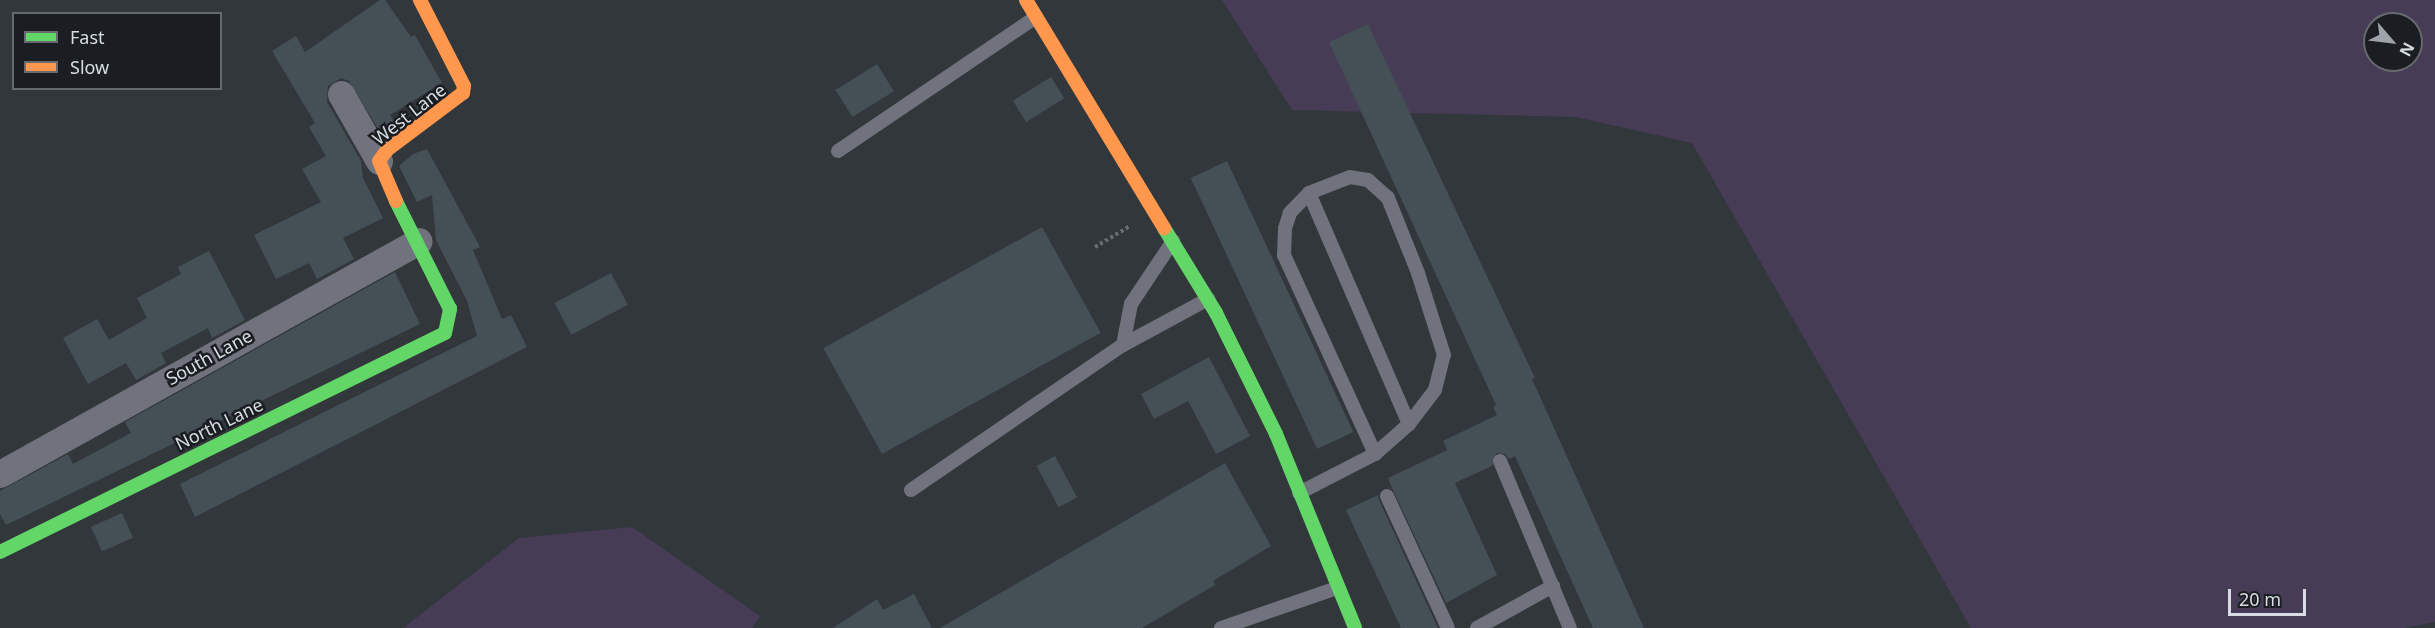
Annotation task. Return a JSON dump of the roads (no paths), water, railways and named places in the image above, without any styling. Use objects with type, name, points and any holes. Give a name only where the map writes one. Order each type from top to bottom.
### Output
[{"type":"street","name":"West Lane","points":[[420,0],[464,86],[463,93],[387,150],[379,161],[380,170],[418,241],[450,309],[450,323]]},
{"type":"street","points":[[1026,0],[1038,16],[1208,300],[1276,434],[1297,494],[1355,628]]},
{"type":"street","points":[[341,94],[379,161]]},
{"type":"street","name":"South Lane","points":[[0,474],[418,241]]},
{"type":"street","name":"North Lane","points":[[0,552],[445,333],[450,323]]},
{"type":"lane","points":[[838,151],[1038,16]]},
{"type":"lane","points":[[1297,494],[1375,454],[1409,424],[1435,390],[1444,355],[1418,273],[1388,198],[1368,180],[1350,177],[1309,193],[1290,213],[1285,228],[1284,255],[1375,454]]},
{"type":"lane","points":[[1309,193],[1409,424]]},
{"type":"lane","points":[[1123,345],[1131,304],[1173,241]]},
{"type":"lane","points":[[911,490],[1123,345],[1208,300]]},
{"type":"lane","points":[[1500,461],[1570,628]]},
{"type":"lane","points":[[1387,496],[1448,628]]},
{"type":"lane","points":[[1477,628],[1553,586]]},
{"type":"lane","points":[[1221,628],[1337,588]]}]
